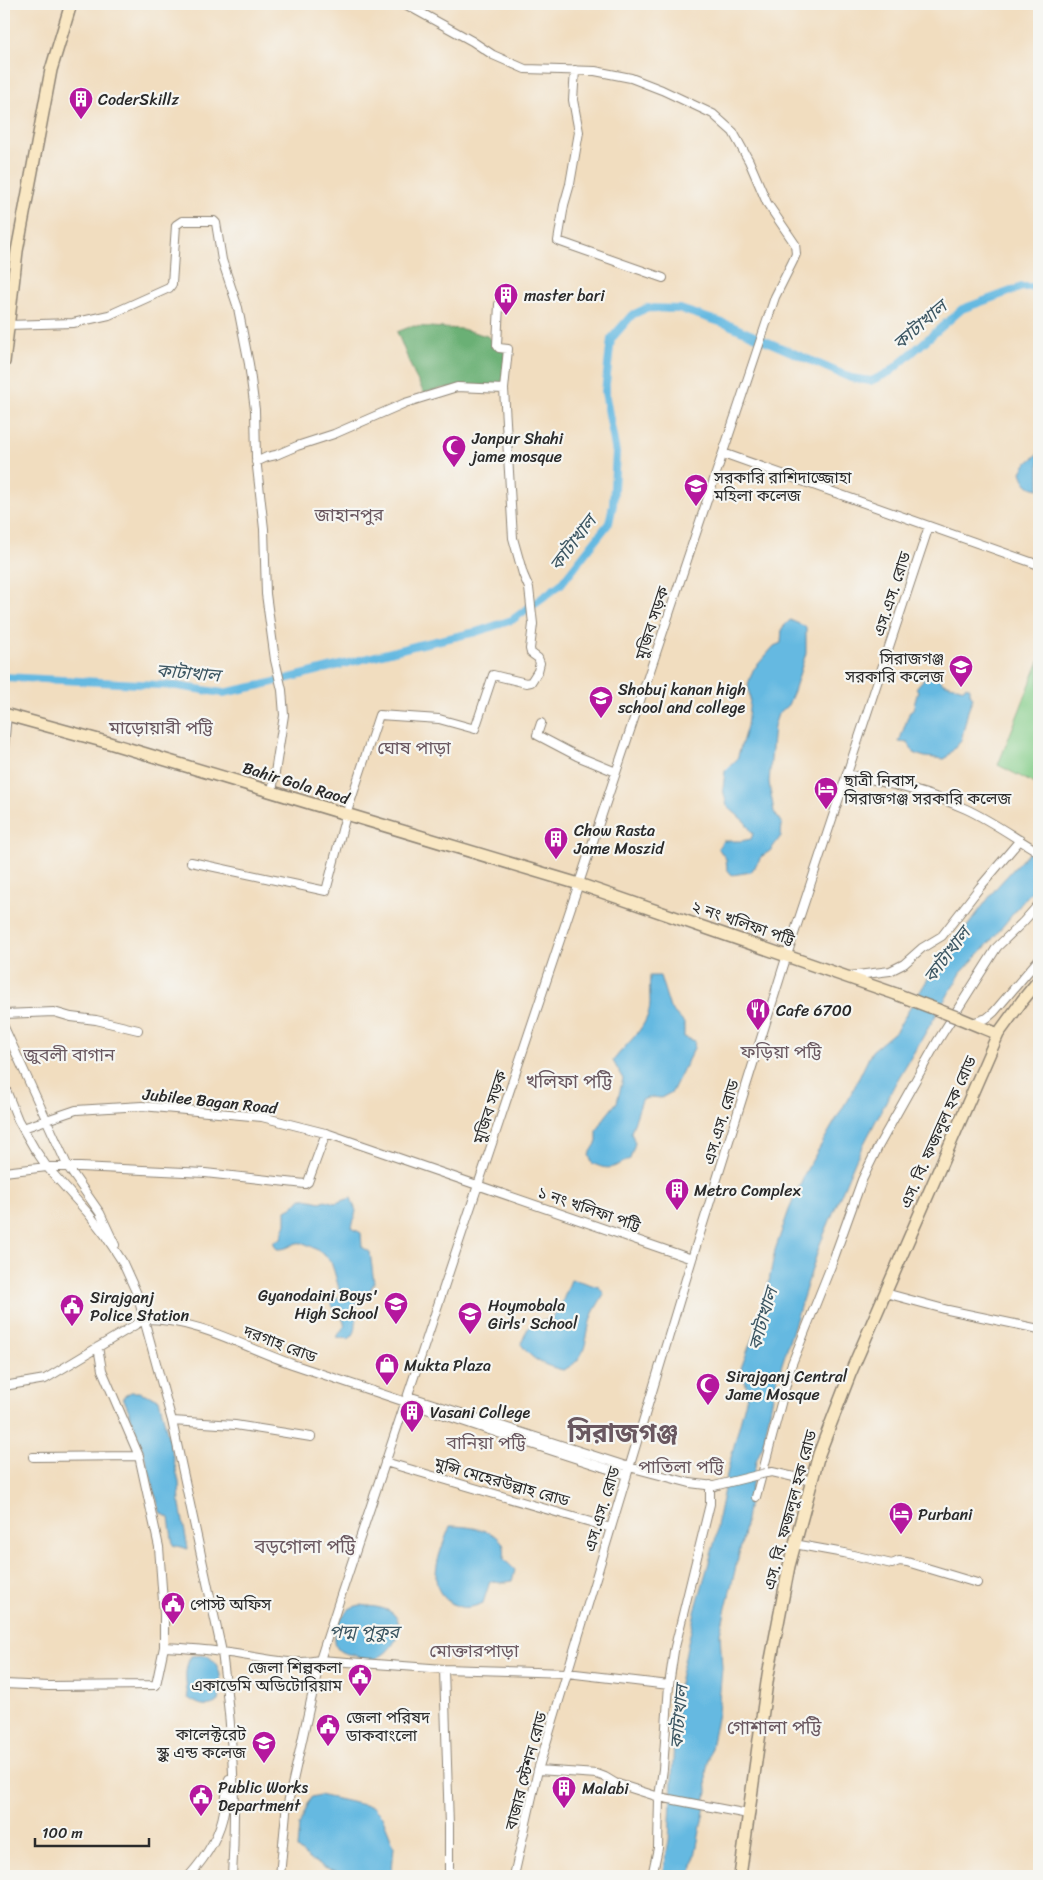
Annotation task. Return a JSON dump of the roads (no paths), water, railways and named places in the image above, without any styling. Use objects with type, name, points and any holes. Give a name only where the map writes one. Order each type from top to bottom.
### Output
[{"type":"main road","points":[[4,362],[16,251],[51,70],[71,4]]},
{"type":"main road","name":"Bahir Gola Raod","points":[[6,714],[106,742],[579,884]]},
{"type":"main road","name":"২ নং খলিফা পট্টি","points":[[579,884],[847,976],[998,1034]]},
{"type":"main road","name":"এস. বি. ফজলুল হক রোড","points":[[740,1876],[768,1675],[794,1544],[819,1454],[850,1374],[951,1146],[998,1034],[1039,980]]},
{"type":"street","name":"মুজিব সড়ক","points":[[280,1876],[286,1812],[320,1660],[756,353],[775,297],[796,254],[795,244],[767,203],[749,161],[733,132],[713,114],[631,78],[595,71],[525,69],[493,55],[472,41],[405,4]]},
{"type":"street","points":[[575,70],[574,100],[579,132],[558,241],[663,278]]},
{"type":"street","points":[[8,325],[73,323],[109,315],[169,288],[172,284],[176,225],[182,221],[214,221],[216,224],[222,260],[238,308],[249,364],[255,410],[256,462],[264,529],[266,594],[275,660],[282,690],[284,715],[272,792]]},
{"type":"street","points":[[191,862],[326,891],[346,815],[379,715],[438,719],[475,729],[493,675],[526,683],[531,682],[538,671],[540,663],[538,658],[531,653],[530,649],[533,624],[529,588],[513,538],[504,389],[508,349],[500,348],[497,345],[498,304]]},
{"type":"street","points":[[256,462],[342,431],[405,403],[456,387],[504,389]]},
{"type":"street","points":[[723,453],[1039,565]]},
{"type":"street","name":"এস.এস. রোড","points":[[567,1672],[692,1259],[787,955],[929,526]]},
{"type":"street","points":[[4,747],[6,714]]},
{"type":"street","points":[[541,723],[537,735],[577,756],[616,772]]},
{"type":"street","points":[[847,774],[928,794],[966,810],[1039,852]]},
{"type":"street","points":[[847,976],[890,971],[904,964],[922,948],[942,936],[980,887],[1023,842]]},
{"type":"street","points":[[756,1497],[790,1366],[831,1266],[862,1180],[878,1147],[937,1042],[997,947],[1024,922],[1039,904]]},
{"type":"street","points":[[972,1023],[983,1020],[994,1012],[1038,963]]},
{"type":"street","points":[[4,1014],[54,1012],[138,1030]]},
{"type":"street","points":[[4,1027],[68,1167],[100,1214],[111,1235],[137,1294],[145,1319],[172,1421],[222,1652],[227,1688],[232,1765],[234,1844],[232,1876]]},
{"type":"street","points":[[4,1085],[23,1128],[47,1167],[88,1213],[122,1261]]},
{"type":"street","name":"Jubilee Bagan Road","points":[[23,1128],[76,1110],[142,1106],[262,1117],[326,1133],[478,1185]]},
{"type":"street","points":[[4,1172],[47,1167],[68,1167],[204,1173],[305,1184],[308,1182],[326,1133]]},
{"type":"street","name":"১ নং খলিফা পট্টি","points":[[478,1185],[692,1259]]},
{"type":"street","points":[[885,1293],[948,1310],[1039,1329]]},
{"type":"street","points":[[4,1386],[45,1379],[145,1319]]},
{"type":"street","name":"দরগাহ রোড","points":[[145,1319],[159,1319],[210,1331],[268,1356],[628,1471],[712,1486]]},
{"type":"street","points":[[4,1684],[49,1686],[156,1685],[164,1647],[164,1615],[159,1547],[139,1456],[102,1370],[98,1347]]},
{"type":"street","points":[[172,1421],[234,1425],[311,1437]]},
{"type":"street","points":[[33,1457],[139,1456]]},
{"type":"street","name":"মুন্সি মেহেরউল্লাহ রোড","points":[[385,1462],[611,1528]]},
{"type":"street","points":[[652,1876],[658,1848],[669,1685],[674,1651],[710,1504],[712,1486],[772,1472],[812,1480]]},
{"type":"street","points":[[794,1544],[892,1564],[899,1561],[908,1562],[977,1583]]},
{"type":"street","points":[[164,1647],[222,1652],[276,1660],[310,1662],[320,1660],[444,1669],[567,1672],[669,1685]]},
{"type":"street","points":[[444,1669],[449,1876]]},
{"type":"street","name":"বাজার স্টেশন রোড","points":[[514,1876],[538,1770],[567,1672]]},
{"type":"street","points":[[189,1876],[204,1860],[219,1830],[232,1765]]},
{"type":"street","points":[[538,1770],[597,1774],[605,1776],[615,1783],[662,1798],[748,1814]]},
{"type":"water","points":[[1039,453],[1039,489],[1027,484],[1021,472],[1025,465]]},
{"type":"water","points":[[790,620],[806,627],[806,653],[788,705],[778,714],[774,726],[769,782],[774,812],[782,824],[781,836],[770,851],[762,856],[751,872],[732,875],[727,869],[726,859],[718,848],[723,841],[751,839],[753,834],[745,822],[727,806],[723,789],[725,771],[737,759],[747,726],[750,699],[748,684],[753,670],[774,646],[781,643],[782,628]]},
{"type":"water","points":[[928,674],[937,675],[943,683],[964,689],[966,686],[970,688],[973,698],[961,741],[945,759],[915,754],[908,743],[899,742],[910,711],[913,709],[918,691],[916,688]]},
{"type":"water","points":[[1039,841],[1039,882],[989,943],[961,973],[895,1084],[856,1159],[820,1244],[775,1386],[763,1445],[756,1461],[743,1537],[720,1633],[722,1668],[718,1713],[706,1773],[707,1791],[703,1816],[691,1876],[663,1876],[669,1841],[674,1741],[679,1696],[678,1687],[696,1608],[716,1537],[729,1465],[748,1392],[741,1368],[764,1307],[775,1250],[789,1210],[806,1171],[853,1090],[872,1051],[896,1031],[929,977],[997,887]]},
{"type":"water","points":[[650,976],[660,976],[670,1008],[684,1023],[684,1037],[695,1041],[694,1048],[672,1092],[661,1098],[652,1097],[642,1100],[631,1132],[635,1143],[630,1159],[607,1168],[592,1163],[589,1155],[597,1142],[597,1131],[617,1102],[623,1079],[613,1061],[636,1035],[649,1012]]},
{"type":"water","points":[[301,1198],[321,1202],[325,1200],[335,1203],[351,1198],[356,1211],[352,1228],[361,1233],[362,1247],[370,1252],[374,1283],[367,1296],[358,1295],[356,1327],[349,1339],[337,1337],[345,1325],[340,1313],[331,1305],[334,1299],[341,1297],[331,1262],[309,1245],[296,1243],[277,1249],[273,1242],[281,1238],[286,1223],[286,1210],[295,1205]]},
{"type":"water","points":[[571,1280],[599,1287],[604,1294],[591,1319],[583,1352],[579,1359],[563,1370],[539,1362],[521,1344],[533,1322],[550,1320],[559,1310]]},
{"type":"water","points":[[131,1392],[139,1392],[159,1399],[179,1482],[180,1505],[188,1549],[173,1545],[169,1518],[160,1512],[144,1453],[123,1397]]},
{"type":"water","points":[[450,1526],[481,1530],[496,1536],[504,1547],[504,1559],[515,1570],[512,1581],[501,1583],[490,1581],[483,1603],[468,1607],[457,1606],[446,1599],[439,1590],[436,1572],[440,1552]]},
{"type":"water","name":"পদ্ম পুকুর","points":[[360,1605],[388,1610],[399,1624],[396,1639],[392,1646],[380,1657],[366,1659],[347,1654],[338,1650],[335,1643],[336,1631],[344,1614]]},
{"type":"water","points":[[206,1655],[216,1664],[221,1681],[219,1701],[211,1705],[199,1704],[188,1698],[186,1677],[188,1661],[191,1656]]},
{"type":"water","points":[[319,1795],[373,1807],[382,1816],[394,1846],[392,1870],[386,1876],[350,1874],[328,1869],[297,1849],[299,1826],[311,1797]]},
{"type":"waterway","name":"কাটাখাল","points":[[4,677],[177,686],[223,693],[476,632],[512,620],[561,584],[609,523],[613,505],[616,453],[605,392],[611,339],[632,315],[647,308],[680,309],[729,325],[851,378],[871,381],[890,372],[962,309],[1022,287],[1039,287]]},
{"type":"place","name":"CoderSkillz","points":[[81,120]]},
{"type":"place","name":"master bari","points":[[506,316]]},
{"type":"place","name":"Janpur Shahi jame mosque","points":[[454,468]]},
{"type":"place","name":"সরকারি রাশিদাজ্জোহা মহিলা কলেজ","points":[[696,507]]},
{"type":"place","name":"সিরাজগঞ্জ সরকারি কলেজ","points":[[961,688]]},
{"type":"place","name":"Shobuj kanan high school and college","points":[[601,719]]},
{"type":"place","name":"ছাত্রী নিবাস, সিরাজগঞ্জ সরকারি কলেজ","points":[[826,810]]},
{"type":"place","name":"Chow Rasta Jame Moszid","points":[[556,860]]},
{"type":"place","name":"Cafe 6700","points":[[758,1031]]},
{"type":"place","name":"Metro Complex","points":[[677,1211]]},
{"type":"place","name":"Gyanodaini Boys' High School","points":[[396,1325]]},
{"type":"place","name":"Sirajganj Police Station","points":[[72,1327]]},
{"type":"place","name":"Hoymobala Girls' School","points":[[470,1335]]},
{"type":"place","name":"Mukta Plaza","points":[[387,1386]]},
{"type":"place","name":"Sirajganj Central Jame Mosque","points":[[708,1406]]},
{"type":"place","name":"Vasani College","points":[[412,1433]]},
{"type":"place","name":"Purbani","points":[[901,1535]]},
{"type":"place","name":"পোস্ট অফিস","points":[[173,1625]]},
{"type":"place","name":"জেলা শিল্পকলা একাডেমি অডিটোরিয়াম","points":[[360,1697]]},
{"type":"place","name":"জেলা পরিষদ ডাকবাংলো","points":[[328,1747]]},
{"type":"place","name":"কালেক্টরেট স্কুল এন্ড কলেজ","points":[[264,1764]]},
{"type":"place","name":"Malabi","points":[[564,1809]]},
{"type":"place","name":"Public Works Department","points":[[201,1817]]},
{"type":"district","name":"জাহানপুর","points":[[349,515]]},
{"type":"district","name":"মাড়োয়ারী পট্টি","points":[[161,728]]},
{"type":"district","name":"ঘোষ পাড়া","points":[[414,748]]},
{"type":"district","name":"ফড়িয়া পট্টি","points":[[781,1052]]},
{"type":"district","name":"জুবলী বাগান","points":[[69,1055]]},
{"type":"district","name":"খলিফা পট্টি","points":[[569,1081]]},
{"type":"district","name":"সিরাজগঞ্জ","points":[[623,1433]]},
{"type":"district","name":"বানিয়া পট্টি","points":[[486,1443]]},
{"type":"district","name":"পাতিলা পট্টি","points":[[681,1467]]},
{"type":"district","name":"বড়গোলা পট্টি","points":[[305,1546]]},
{"type":"district","name":"মোক্তারপাড়া","points":[[474,1651]]},
{"type":"district","name":"গোশালা পট্টি","points":[[774,1727]]}]
